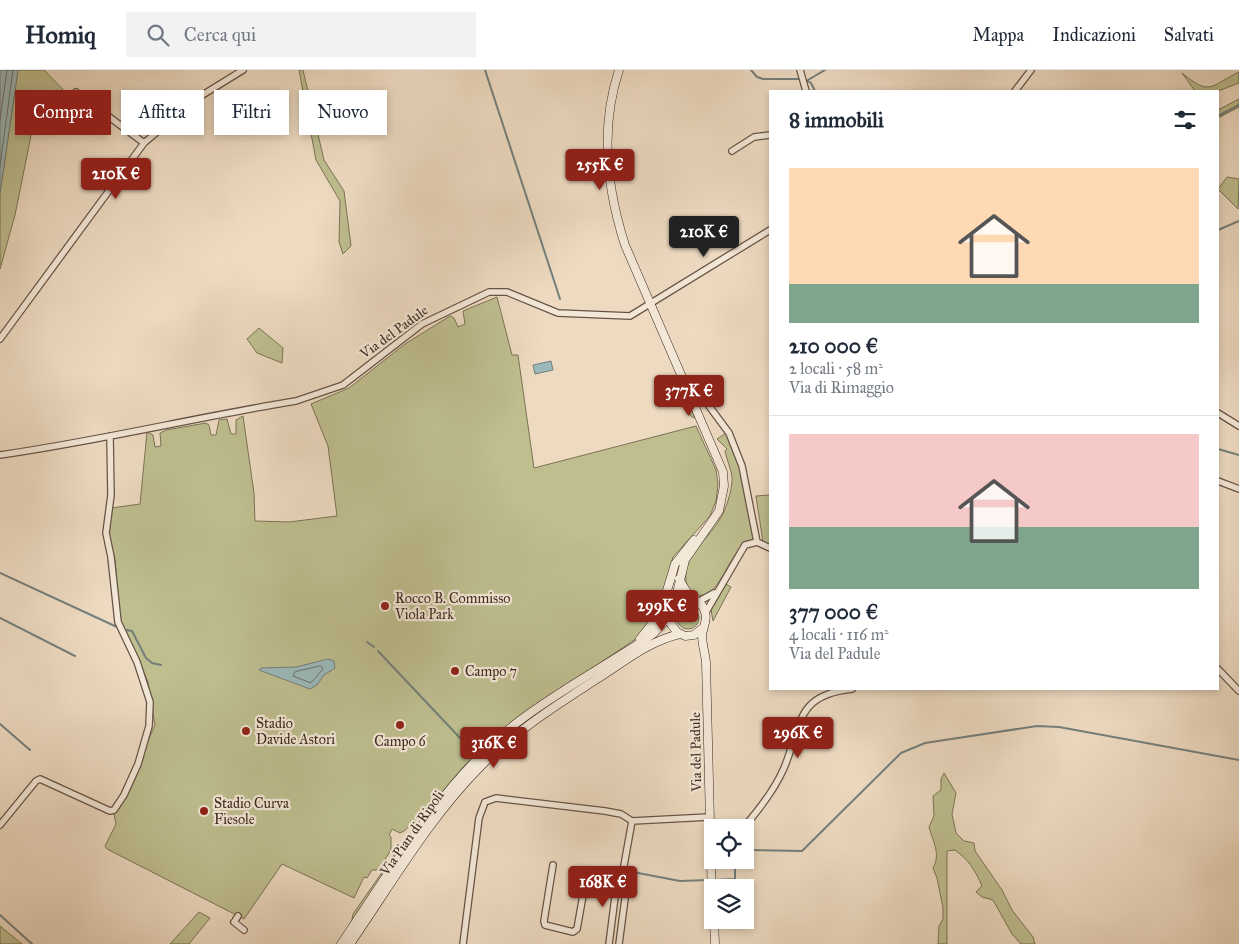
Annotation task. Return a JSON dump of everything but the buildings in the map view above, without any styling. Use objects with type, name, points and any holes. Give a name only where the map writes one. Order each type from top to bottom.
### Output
[{"type":"main road","points":[[619,70],[613,93],[608,127],[611,189],[625,245],[723,472],[724,486],[720,506],[685,560],[674,605],[669,617],[672,627],[680,634],[691,636],[704,652]]},
{"type":"main road","name":"Via Pian di Ripoli","points":[[630,648],[652,626],[660,614],[672,569],[678,558],[688,546],[704,533]]},
{"type":"main road","points":[[679,579],[694,601],[706,612]]},
{"type":"main road","name":"Via del Padule","points":[[674,605],[682,600],[694,601]]},
{"type":"main road","name":"Via del Padule","points":[[706,612],[703,628],[706,662],[709,817]]},
{"type":"main road","name":"Via Pian di Ripoli","points":[[341,944],[431,812],[478,758],[536,710],[654,634],[669,617]]},
{"type":"main road","points":[[691,636],[703,628]]},
{"type":"main road","name":"Via Pian di Ripoli","points":[[350,944],[446,805],[497,750],[540,716],[652,644],[680,634]]},
{"type":"main road","points":[[714,929],[715,944]]},
{"type":"street","points":[[0,339],[144,144],[196,99],[243,70]]},
{"type":"street","points":[[1016,90],[1028,71],[1031,70]]},
{"type":"street","points":[[800,71],[806,90]]},
{"type":"street","points":[[111,119],[144,144]]},
{"type":"street","points":[[732,151],[754,137],[769,135]]},
{"type":"street","name":"Via del Padule","points":[[0,455],[296,401],[336,388],[349,381],[422,324],[467,301],[495,290],[517,295],[562,314],[630,316],[769,231]]},
{"type":"street","points":[[695,387],[729,433],[742,466],[758,543],[769,548]]},
{"type":"street","points":[[1219,414],[1239,426]]},
{"type":"street","points":[[0,825],[36,781],[40,779],[110,811],[114,810],[127,787],[147,735],[150,702],[137,662],[118,622],[111,557],[106,533],[111,495],[110,436]]},
{"type":"street","points":[[1219,481],[1239,489]]},
{"type":"street","name":"Via del Padule","points":[[706,612],[745,545],[758,543]]},
{"type":"street","name":"Via del Padule","points":[[694,601],[710,598],[721,584]]},
{"type":"street","points":[[1219,670],[1239,691]]},
{"type":"street","points":[[750,819],[784,768],[797,726],[806,710],[819,697],[828,692],[844,690]]},
{"type":"street","points":[[463,944],[479,818],[485,802],[492,798],[605,811],[621,814],[632,821],[709,817]]},
{"type":"street","points":[[609,944],[616,889],[621,882],[632,821]]},
{"type":"street","points":[[553,865],[544,921],[545,925],[551,928],[573,932],[577,929],[585,884],[588,879],[621,882]]},
{"type":"street","points":[[619,944],[626,891],[621,882]]},
{"type":"street","points":[[236,919],[244,930]]},
{"type":"green space","points":[[18,70],[44,70],[63,90],[15,90]]},
{"type":"green space","points":[[299,70],[303,70],[308,90],[303,90]]},
{"type":"green space","points":[[1239,72],[1239,83],[1219,91],[1194,90],[1182,73],[1198,85],[1210,87]]},
{"type":"green space","points":[[15,90],[15,135],[31,135],[15,215],[0,269],[0,193]]},
{"type":"green space","points":[[1239,99],[1239,107],[1219,117],[1219,109]]},
{"type":"green space","points":[[311,135],[318,135],[324,160],[344,191],[351,246],[343,254],[339,242],[340,201],[316,160]]},
{"type":"green space","points":[[1227,177],[1239,179],[1238,209],[1219,190]]},
{"type":"green space","name":"Rocco B. Commisso Viola Park","points":[[497,297],[512,355],[518,355],[534,468],[696,426],[716,470],[718,484],[716,501],[710,516],[673,557],[656,614],[637,638],[487,744],[463,767],[428,809],[404,831],[400,833],[392,829],[389,835],[391,837],[391,850],[378,870],[372,870],[367,878],[364,877],[354,898],[282,864],[244,919],[107,849],[105,846],[116,824],[114,814],[155,725],[148,682],[120,619],[115,560],[108,532],[111,508],[140,504],[147,432],[153,435],[155,447],[161,446],[160,433],[166,430],[206,423],[209,425],[211,435],[216,435],[219,420],[227,419],[231,434],[236,434],[236,420],[243,416],[254,493],[255,521],[289,522],[337,516],[328,446],[311,404],[349,388],[405,344],[450,316],[454,318],[458,327],[465,324],[463,311]]},
{"type":"green space","points":[[259,328],[283,348],[282,363],[257,353],[247,339]]},
{"type":"green space","points":[[678,375],[697,416],[694,418],[690,415],[681,399]]},
{"type":"green space","points":[[726,433],[740,467],[755,539],[745,544],[737,552],[710,592],[701,595],[690,593],[686,582],[686,571],[689,562],[720,519],[729,496],[732,478],[725,451],[727,449],[717,439]]},
{"type":"green space","points":[[769,495],[769,545],[763,542],[756,496]]},
{"type":"green space","points":[[726,584],[731,587],[713,621],[711,610]]},
{"type":"green space","points":[[688,607],[696,610],[699,618],[696,626],[688,629],[680,626],[677,618],[680,610]]},
{"type":"green space","points":[[944,773],[956,793],[952,814],[956,833],[964,841],[974,843],[975,851],[1002,890],[1012,910],[1033,937],[1035,944],[1021,944],[1012,934],[993,900],[982,897],[976,892],[982,886],[977,875],[968,862],[955,850],[947,851],[947,944],[938,944],[939,926],[943,919],[943,908],[933,868],[936,853],[929,827],[934,816],[933,796],[941,790],[941,779]]},
{"type":"green space","points":[[418,826],[351,925],[353,914],[406,838]]},
{"type":"green space","points":[[199,912],[210,918],[189,944],[170,944]]},
{"type":"green space","points":[[0,926],[22,944],[0,944]]},
{"type":"water","points":[[0,70],[18,70],[15,90],[0,193]]},
{"type":"water","points":[[551,361],[553,370],[535,374],[533,365]]},
{"type":"water","points":[[328,659],[334,661],[335,668],[324,675],[317,685],[310,689],[259,670],[261,668],[296,667]]},
{"type":"waterway","points":[[485,70],[560,299]]},
{"type":"waterway","points":[[751,70],[757,77],[763,79],[801,79]]},
{"type":"waterway","points":[[808,80],[825,70]]},
{"type":"waterway","points":[[806,80],[811,83],[814,90]]},
{"type":"waterway","points":[[1219,115],[1239,105]]},
{"type":"waterway","points":[[1219,230],[1239,221]]},
{"type":"waterway","points":[[1219,449],[1239,455]]},
{"type":"waterway","points":[[0,573],[117,627]]},
{"type":"waterway","points":[[0,618],[75,656]]},
{"type":"waterway","points":[[127,630],[132,631],[146,658],[152,663],[161,665]]},
{"type":"waterway","points":[[367,642],[374,647]]},
{"type":"waterway","points":[[378,651],[461,739]]},
{"type":"waterway","points":[[0,724],[30,750]]},
{"type":"waterway","points":[[754,850],[802,851],[901,753],[925,743],[1037,726],[1059,727],[1239,760]]},
{"type":"waterway","points":[[465,742],[470,747]]},
{"type":"waterway","points":[[735,869],[735,879]]},
{"type":"waterway","points":[[638,873],[680,881],[704,880]]},
{"type":"waterway","points":[[0,915],[32,944]]},
{"type":"place","name":"Rocco B. Commisso Viola Park","points":[[385,606]]},
{"type":"place","name":"Campo 7","points":[[455,671]]},
{"type":"place","name":"Campo 6","points":[[400,725]]},
{"type":"place","name":"Stadio Davide Astori","points":[[246,731]]},
{"type":"place","name":"Stadio Curva Fiesole","points":[[204,811]]}]
